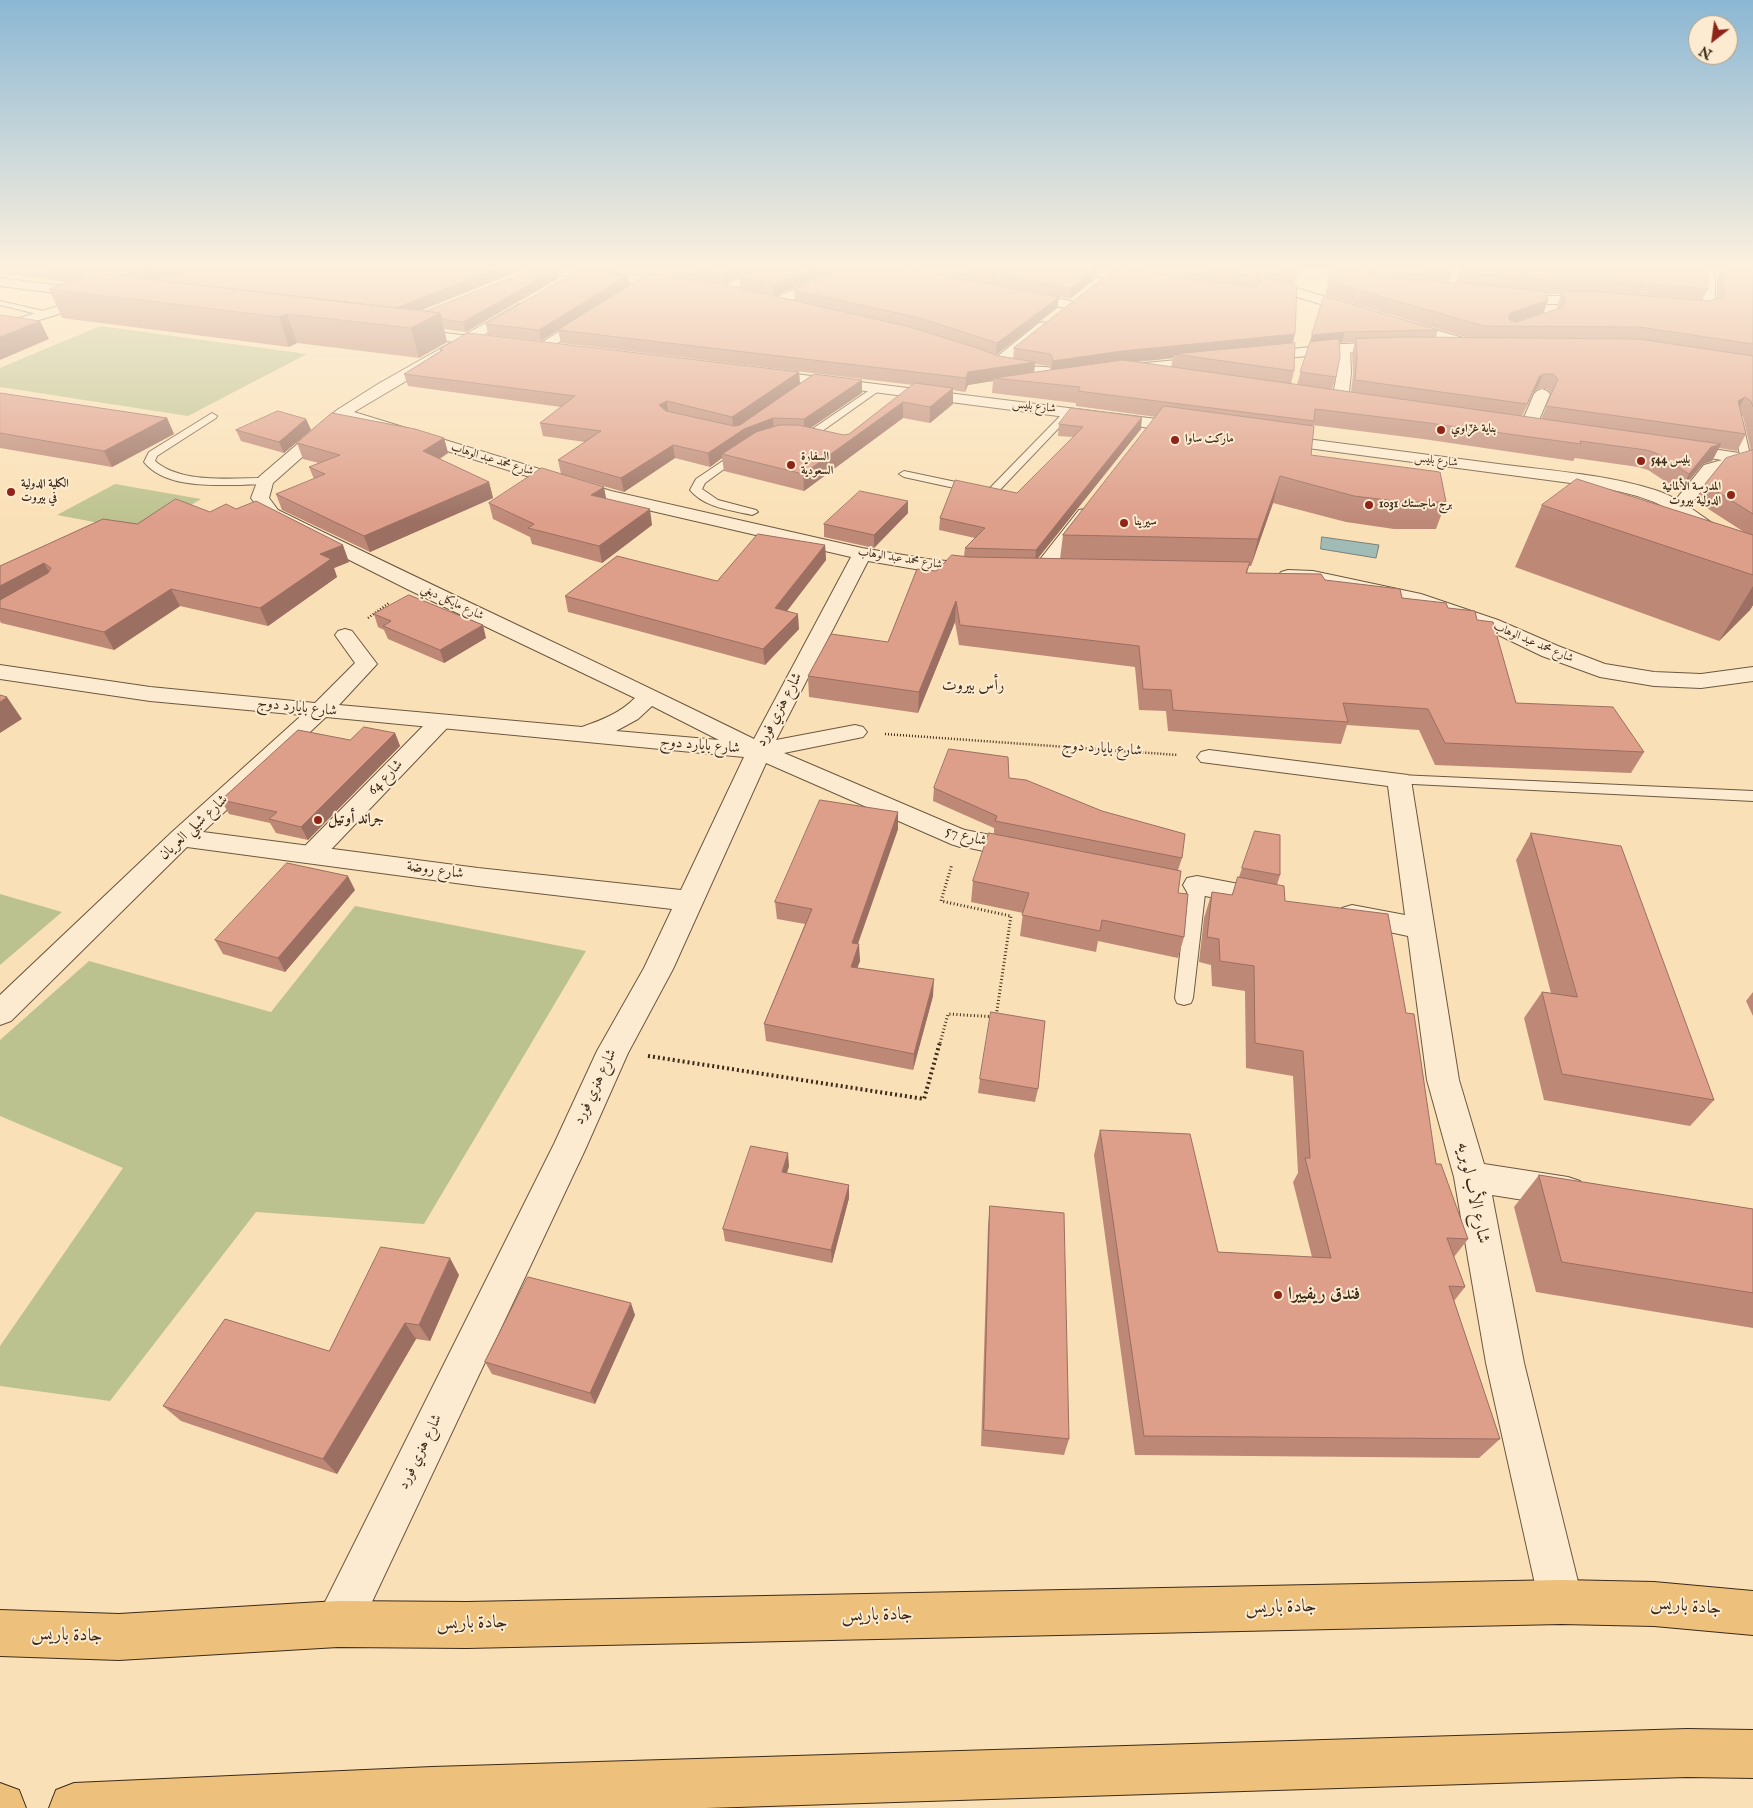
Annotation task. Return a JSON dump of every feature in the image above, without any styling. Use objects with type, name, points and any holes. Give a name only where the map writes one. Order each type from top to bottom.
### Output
[{"type":"highway","name":"جادة باريس","points":[[0,1633],[119,1637],[338,1624],[477,1625],[1561,1602],[1654,1604],[1753,1614]]},
{"type":"highway","points":[[74,1808],[432,1792],[1687,1753],[1753,1754]]},
{"type":"street","points":[[265,481],[342,414],[383,387],[441,353]]},
{"type":"street","points":[[979,400],[968,396],[967,393],[1000,373],[1020,353]]},
{"type":"street","points":[[1248,357],[1286,353]]},
{"type":"street","points":[[1339,401],[1344,373],[1343,353]]},
{"type":"street","points":[[982,356],[1000,373],[1090,373],[1022,383]]},
{"type":"street","points":[[1187,379],[1117,370],[1220,360]]},
{"type":"street","name":"شارع بليس","points":[[746,372],[877,388],[907,396],[979,400],[1204,430]]},
{"type":"street","points":[[907,396],[968,383]]},
{"type":"street","points":[[1528,427],[1542,394]]},
{"type":"street","name":"شارع محمد عبد الوهاب","points":[[342,414],[606,495],[862,554],[927,565],[995,570]]},
{"type":"street","points":[[1143,440],[1155,424]]},
{"type":"street","points":[[1509,424],[1548,430]]},
{"type":"street","name":"شارع بليس","points":[[1263,438],[1601,483],[1648,494],[1679,506],[1722,540],[1753,554]]},
{"type":"street","points":[[1667,447],[1750,459]]},
{"type":"street","points":[[1679,506],[1710,469],[1750,459]]},
{"type":"street","name":"شارع مايكل دبغي","points":[[265,481],[260,498],[264,506],[272,514],[414,585],[649,696],[759,751]]},
{"type":"street","points":[[1061,571],[1032,571],[1095,502]]},
{"type":"street","name":"شارع هنري فورد","points":[[338,1624],[568,1150],[612,1051],[658,969],[759,751],[862,554]]},
{"type":"street","name":"شارع محمد عبد الوهاب","points":[[1265,575],[1312,577],[1414,598],[1491,624],[1550,651],[1600,670],[1664,680],[1701,681],[1753,674]]},
{"type":"street","name":"شارع شبلي العريان","points":[[0,1013],[181,838],[320,711],[366,664],[345,635]]},
{"type":"street","name":"شارع بايارد دوج","points":[[0,672],[150,694],[759,751],[855,732]]},
{"type":"street","points":[[583,734],[630,716],[640,708],[649,696]]},
{"type":"street","name":"شارع 64","points":[[312,854],[440,722]]},
{"type":"street","name":"شارع 57","points":[[759,751],[960,838],[1045,855]]},
{"type":"street","points":[[1209,757],[1400,780]]},
{"type":"street","name":"شارع الأب لوبريه","points":[[1400,780],[1443,1080],[1471,1176],[1505,1364],[1561,1602]]},
{"type":"street","name":"شارع روضة","points":[[181,838],[478,877],[689,902]]},
{"type":"street","points":[[1187,884],[1294,904]]},
{"type":"street","points":[[1324,910],[1422,928]]},
{"type":"street","points":[[1471,1176],[1598,1197]]},
{"type":"lane","points":[[799,392],[815,380]]},
{"type":"lane","points":[[785,435],[812,438],[877,388]]},
{"type":"lane","points":[[904,474],[991,494],[1069,412]]},
{"type":"lane","points":[[212,416],[153,454],[149,462],[153,467],[165,473],[202,481],[265,481]]},
{"type":"lane","points":[[1736,418],[1750,459]]},
{"type":"lane","points":[[750,446],[700,482],[696,490],[702,496],[717,503],[752,512]]},
{"type":"lane","points":[[1400,780],[1753,796]]},
{"type":"lane","points":[[1184,998],[1187,884]]},
{"type":"path","points":[[345,635],[414,585]]},
{"type":"path","name":"شارع بايارد دوج","points":[[855,732],[1209,757]]},
{"type":"path","points":[[612,1051],[924,1099],[948,1014],[996,1017],[1011,916],[941,901],[960,838]]},
{"type":"green space","points":[[35,353],[307,354],[188,416],[0,387],[0,368]]},
{"type":"green space","points":[[115,484],[201,499],[147,532],[57,515]]},
{"type":"green space","points":[[0,894],[62,912],[0,965]]},
{"type":"green space","points":[[355,906],[586,951],[424,1224],[256,1212],[110,1401],[0,1386],[0,1346],[123,1168],[0,1116],[0,1040],[89,961],[271,1012]]},
{"type":"water","points":[[1322,537],[1379,545],[1376,558],[1321,549]]},
{"type":"building","points":[[438,353],[641,353],[799,372],[732,417],[667,401],[659,405],[666,411],[734,426],[740,425],[814,374],[862,380],[804,419],[773,418],[744,429],[708,453],[673,445],[621,478],[558,460],[601,431],[540,423],[575,396],[404,374]]},
{"type":"building","points":[[757,353],[992,353],[1035,362],[968,372],[966,378]]},
{"type":"building","points":[[1046,353],[1105,353],[1052,361],[1053,358],[1050,354]]},
{"type":"building","points":[[1295,353],[1294,371],[1174,354]]},
{"type":"building","points":[[1306,353],[1340,353],[1336,377],[1300,372]]},
{"type":"building","points":[[1357,353],[1735,353],[1753,356],[1753,407],[1751,401],[1745,397],[1738,401],[1746,434],[1546,406],[1558,379],[1553,374],[1543,374],[1539,377],[1527,404],[1355,380]]},
{"type":"building","points":[[1123,360],[1721,444],[1711,447],[1689,474],[1656,453],[1646,450],[1580,441],[1581,444],[1315,409],[1314,421],[1078,391],[1080,387],[994,378]]},
{"type":"building","points":[[915,383],[953,388],[930,407],[903,402],[803,474],[722,454],[756,432],[779,425],[798,425],[844,435],[849,434]]},
{"type":"building","points":[[0,393],[167,418],[104,451],[0,433]]},
{"type":"building","points":[[1164,406],[1314,426],[1311,455],[1440,472],[1446,502],[1403,502],[1354,496],[1280,476],[1258,539],[1063,535]]},
{"type":"building","points":[[1071,408],[1142,417],[1036,550],[965,548],[985,528],[940,518],[955,480],[1017,493],[1083,427],[1059,424]]},
{"type":"building","points":[[278,411],[306,419],[279,442],[236,430]]},
{"type":"building","points":[[332,413],[415,429],[444,438],[423,451],[489,482],[364,536],[276,494],[325,474],[309,467],[340,455],[297,443]]},
{"type":"building","points":[[1753,450],[1753,514],[1705,484],[1726,458]]},
{"type":"building","points":[[542,468],[604,487],[591,495],[650,509],[599,546],[528,528],[534,524],[489,503]]},
{"type":"building","points":[[1577,479],[1753,535],[1753,575],[1542,505]]},
{"type":"building","points":[[860,491],[908,501],[874,535],[824,524]]},
{"type":"building","points":[[176,499],[210,512],[226,504],[236,509],[256,501],[343,545],[320,554],[331,559],[260,608],[171,589],[104,632],[0,608],[0,600],[48,573],[51,568],[44,563],[0,586],[0,566],[103,519],[137,524]]},
{"type":"building","points":[[758,534],[825,545],[775,608],[798,614],[763,649],[565,596],[617,556],[717,581]]},
{"type":"building","points":[[952,555],[969,557],[1250,562],[1246,573],[1321,574],[1325,580],[1400,589],[1402,598],[1446,603],[1448,608],[1475,611],[1477,620],[1493,622],[1516,703],[1613,707],[1644,752],[1445,743],[1428,709],[1343,703],[1348,722],[1173,710],[1171,690],[1143,689],[1139,646],[960,625],[956,601],[919,692],[808,676],[831,634],[888,642],[917,569],[936,571]]},
{"type":"building","points":[[409,595],[483,625],[440,650],[383,626],[391,621],[374,614]]},
{"type":"building","points":[[0,695],[7,697],[0,702]]},
{"type":"building","points":[[364,727],[395,733],[301,827],[269,819],[277,812],[221,800],[298,730],[350,740]]},
{"type":"building","points":[[949,749],[1008,757],[1009,778],[1026,780],[1102,811],[1185,834],[1182,858],[995,821],[997,816],[934,788]]},
{"type":"building","points":[[820,800],[898,812],[852,943],[859,944],[851,967],[934,979],[914,1054],[764,1024],[812,909],[775,902]]},
{"type":"building","points":[[1255,831],[1280,835],[1280,875],[1242,868]]},
{"type":"building","points":[[989,833],[1181,871],[1178,893],[1188,894],[1184,937],[1102,920],[1100,931],[1022,915],[1029,893],[973,881]]},
{"type":"building","points":[[1531,833],[1621,846],[1714,1100],[1562,1074],[1542,992],[1577,997]]},
{"type":"building","points":[[287,863],[348,876],[278,958],[215,940]]},
{"type":"building","points":[[1238,877],[1284,886],[1285,901],[1388,914],[1406,1013],[1414,1014],[1436,1164],[1441,1164],[1468,1239],[1447,1238],[1465,1287],[1449,1286],[1500,1439],[1144,1436],[1100,1130],[1190,1134],[1218,1252],[1331,1258],[1305,1158],[1310,1158],[1303,1051],[1255,1043],[1254,966],[1220,961],[1219,939],[1207,937],[1212,892],[1232,895]]},
{"type":"building","points":[[991,1012],[1045,1021],[1038,1089],[980,1079]]},
{"type":"building","points":[[751,1146],[788,1153],[782,1172],[849,1185],[831,1250],[723,1229]]},
{"type":"building","points":[[1539,1175],[1753,1209],[1753,1293],[1562,1262]]},
{"type":"building","points":[[990,1206],[1064,1213],[1069,1439],[984,1430]]},
{"type":"building","points":[[381,1247],[450,1258],[419,1325],[405,1323],[323,1459],[163,1406],[225,1319],[329,1351]]},
{"type":"building","points":[[528,1277],[631,1303],[590,1393],[485,1362]]},
{"type":"place","name":"بناية غزّاوي","points":[[1441,430]]},
{"type":"place","name":"ماركت ساوا","points":[[1175,440]]},
{"type":"place","name":"بليس 544","points":[[1641,461]]},
{"type":"place","name":"السفارة السعوديّة","points":[[791,465]]},
{"type":"place","name":"الكلية الدولية في بيروت","points":[[11,492]]},
{"type":"place","name":"المدرسة الألمانية الدولية بيروت","points":[[1731,495]]},
{"type":"place","name":"برج ماجستك 1031","points":[[1369,505]]},
{"type":"place","name":"سيرينا","points":[[1124,523]]},
{"type":"place","name":"جراند أوتيل","points":[[318,820]]},
{"type":"place","name":"فندق ريفييرا","points":[[1278,1295]]},
{"type":"district","name":"رأس بيروت","points":[[973,687]]}]
